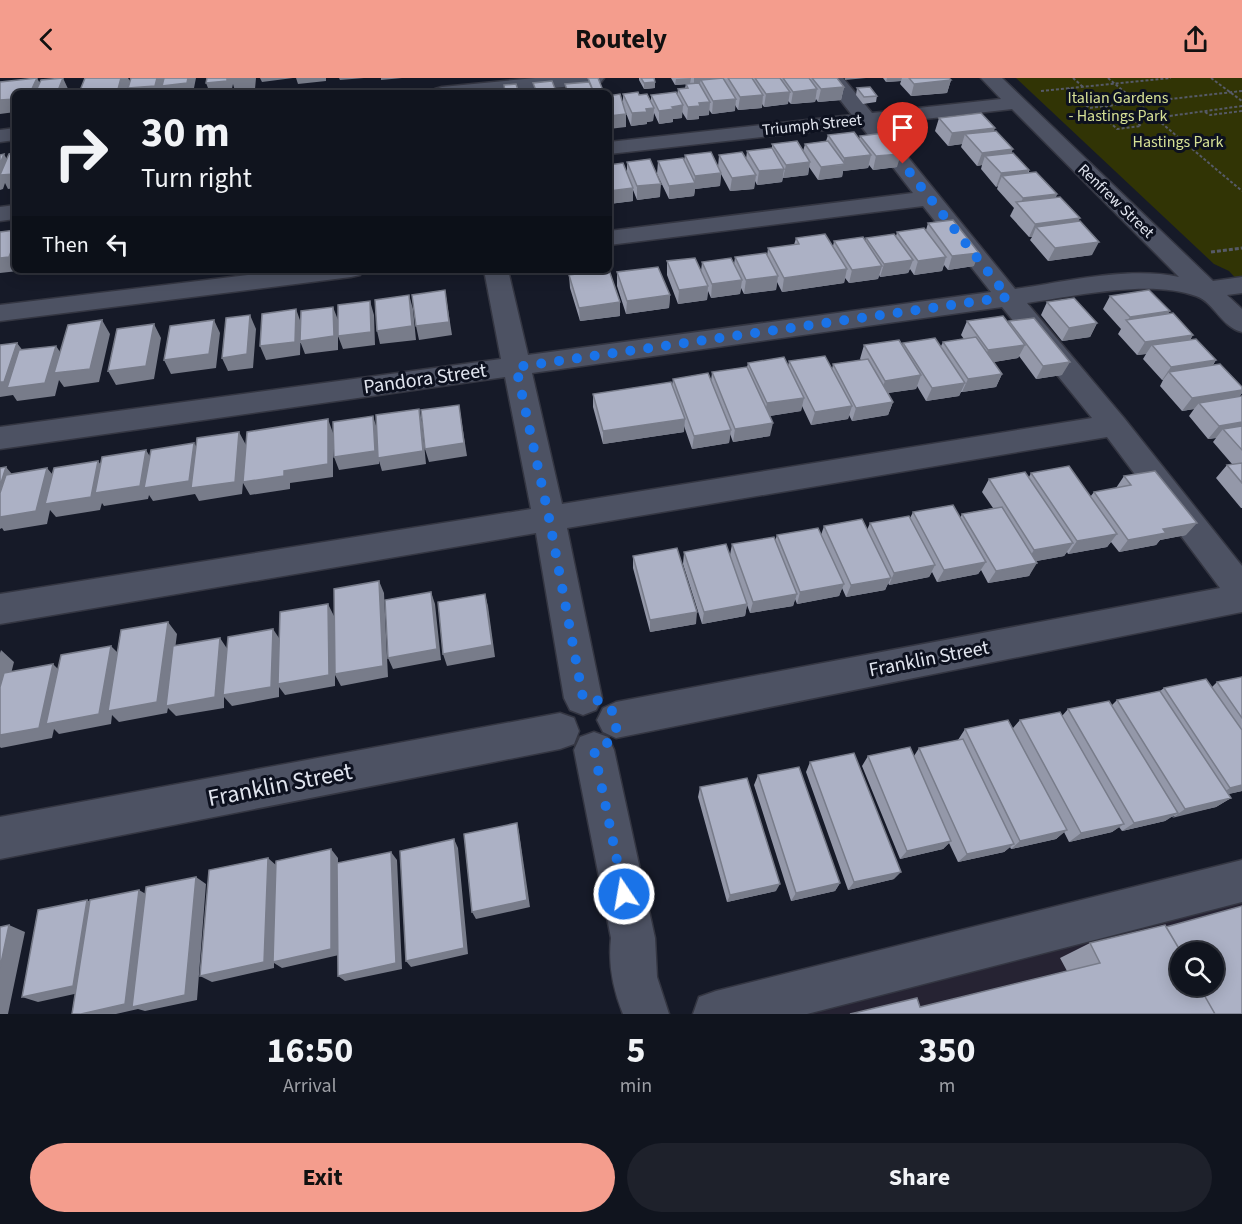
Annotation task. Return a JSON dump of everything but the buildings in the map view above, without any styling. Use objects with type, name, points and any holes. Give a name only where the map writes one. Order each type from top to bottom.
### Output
[{"type":"street","points":[[454,89],[594,78]]},
{"type":"street","points":[[833,78],[1008,297],[1114,425],[1242,591]]},
{"type":"street","name":"Renfrew Street","points":[[991,78],[1242,324]]},
{"type":"street","name":"Triumph Street","points":[[612,148],[1016,102]]},
{"type":"street","points":[[612,238],[931,198]]},
{"type":"street","points":[[0,313],[327,273]]},
{"type":"street","points":[[497,273],[549,518],[583,698],[566,707],[559,723],[590,733],[633,938],[630,960],[638,995],[646,1014]]},
{"type":"street","name":"Pandora Street","points":[[0,438],[1115,283],[1168,282],[1207,290]]},
{"type":"street","points":[[1207,290],[1242,285]]},
{"type":"street","points":[[0,609],[1114,425]]},
{"type":"street","name":"Franklin Street","points":[[0,838],[590,733],[1242,598]]},
{"type":"street","points":[[717,1014],[1242,881]]},
{"type":"path","points":[[1072,78],[1083,87]]},
{"type":"path","points":[[1108,78],[1242,191]]},
{"type":"path","points":[[1041,91],[1171,78]]},
{"type":"path","points":[[1211,78],[1242,101]]},
{"type":"path","points":[[1068,88],[1089,108],[1242,91]]},
{"type":"path","points":[[1105,106],[1115,115]]},
{"type":"path","points":[[1205,112],[1203,110],[1242,106]]},
{"type":"path","points":[[1154,118],[1205,112],[1210,114],[1242,111]]},
{"type":"path","points":[[1127,114],[1141,126],[1117,129],[1104,117],[1115,115],[1127,114]]},
{"type":"path","points":[[1129,127],[1135,133]]},
{"type":"path","points":[[1211,252],[1242,248]]},
{"type":"shaded area","points":[[1242,901],[1242,1014],[772,1014]]},
{"type":"green space","name":"Hastings Park","points":[[1016,78],[1242,78],[1242,285],[1229,271],[1214,264]]},
{"type":"route","points":[[624,894],[594,750],[602,747],[613,736],[616,720],[609,706],[592,698],[583,698],[549,518],[516,367],[1008,297],[903,164]]},
{"type":"park label","name":"Italian Gardens - Hastings Park","points":[[1118,107]]}]
